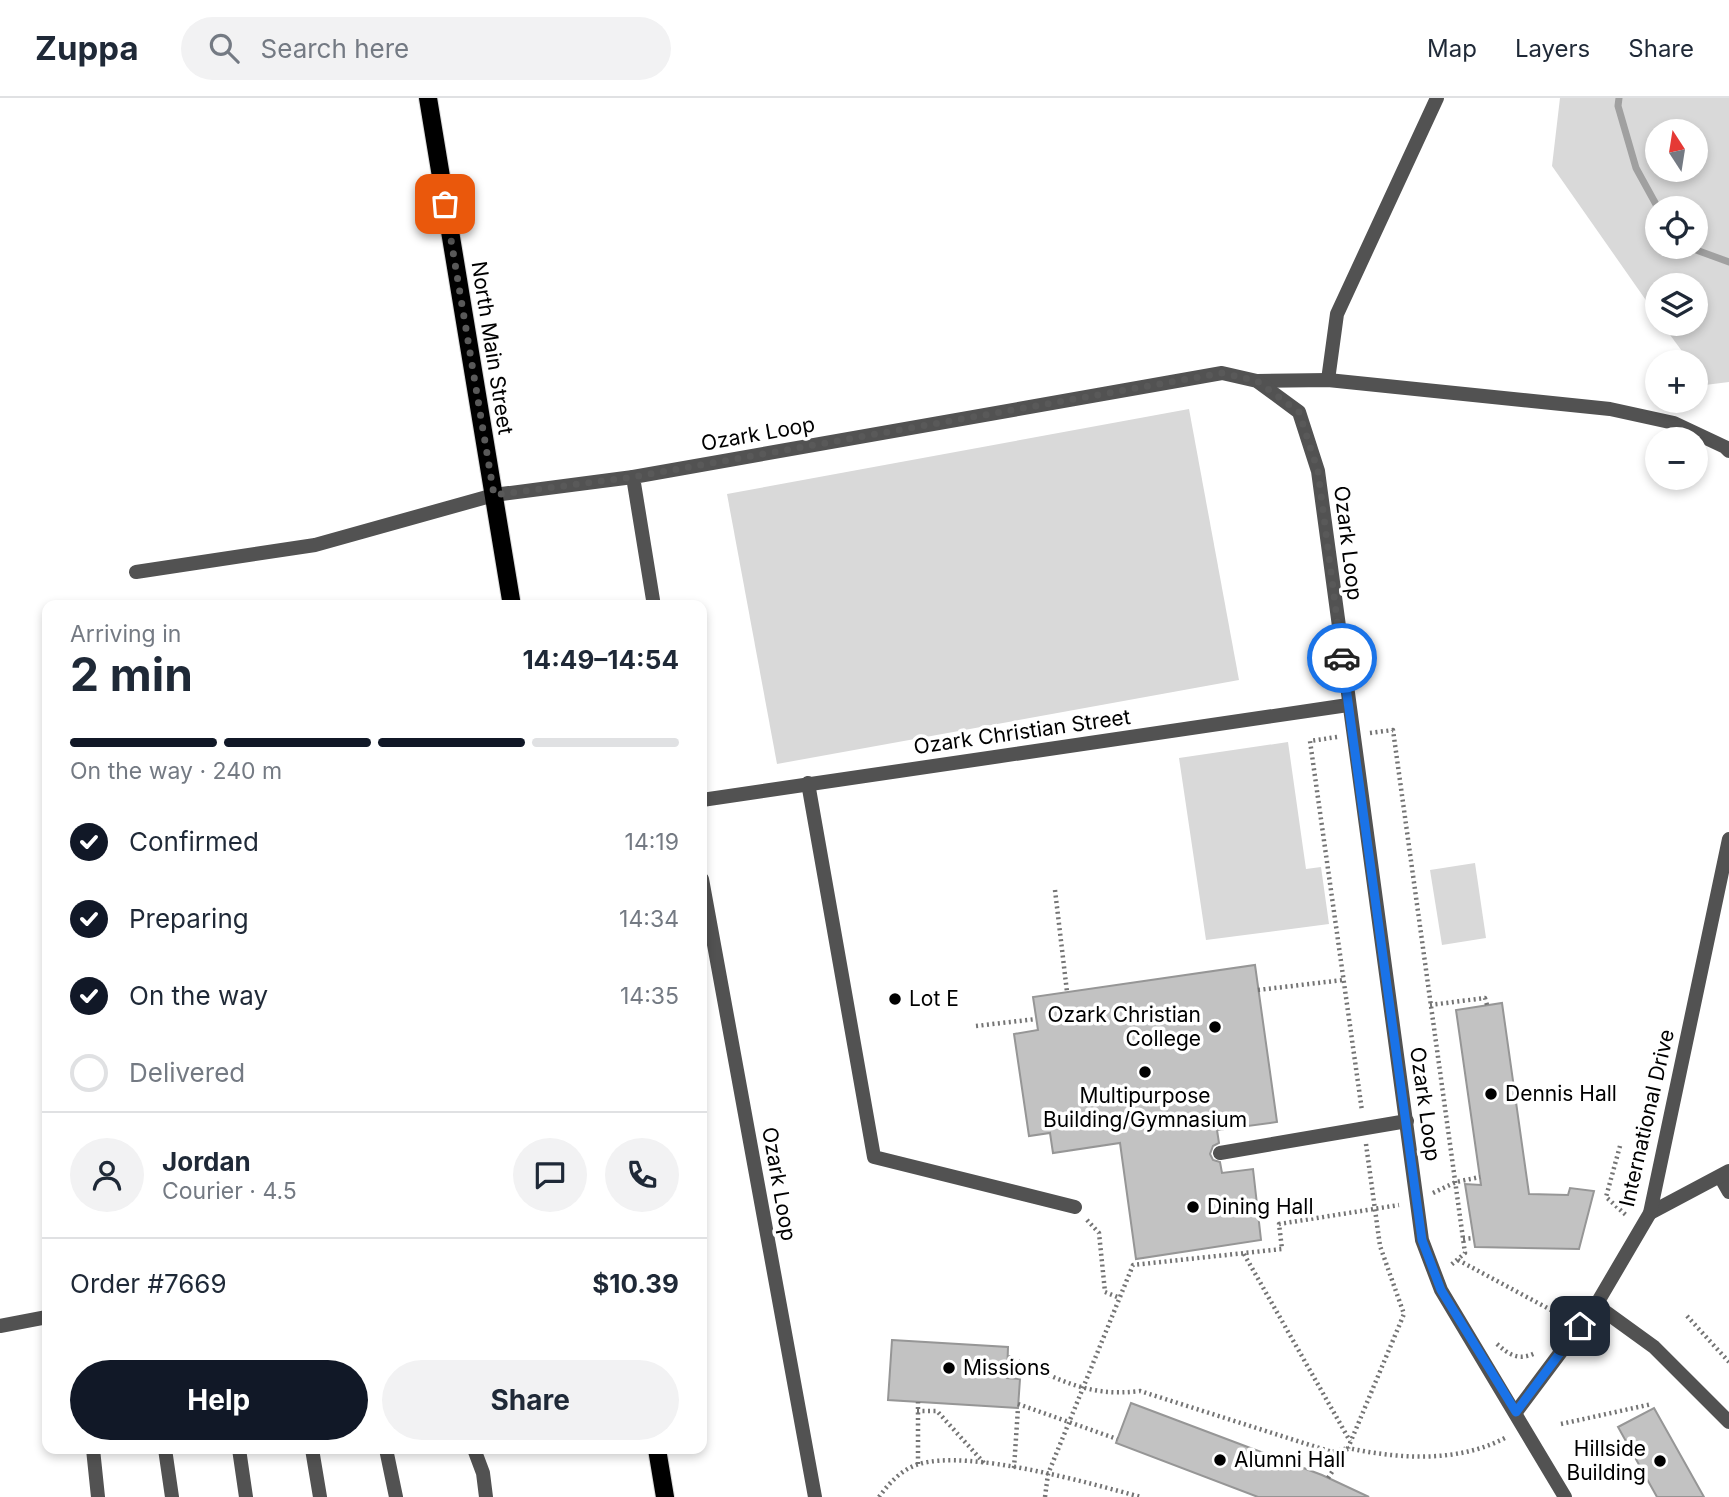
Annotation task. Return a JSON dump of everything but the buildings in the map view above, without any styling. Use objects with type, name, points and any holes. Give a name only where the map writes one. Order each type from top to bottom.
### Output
[{"type":"main road","name":"North Main Street","points":[[428,98],[511,600]]},
{"type":"main road","points":[[658,1454],[665,1497]]},
{"type":"lane","points":[[1328,380],[1337,314],[1437,98]]},
{"type":"lane","name":"Ozark Loop","points":[[136,572],[315,545],[494,495],[633,477],[1222,373],[1257,381],[1299,412],[1318,471],[1422,1240],[1441,1290],[1516,1412],[1564,1497]]},
{"type":"lane","points":[[1257,381],[1328,380],[1610,409],[1674,423],[1729,451]]},
{"type":"lane","points":[[633,477],[653,600]]},
{"type":"lane","name":"Ozark Christian Street","points":[[707,799],[1348,705]]},
{"type":"lane","points":[[808,783],[874,1157],[1075,1207]]},
{"type":"lane","name":"International Drive","points":[[1516,1412],[1596,1305],[1650,1213],[1729,839]]},
{"type":"lane","name":"Ozark Loop","points":[[707,907],[816,1497]]},
{"type":"lane","points":[[1220,1153],[1407,1121]]},
{"type":"lane","points":[[1650,1213],[1725,1175],[1729,1192]]},
{"type":"lane","points":[[1596,1305],[1654,1347],[1729,1422]]},
{"type":"lane","points":[[0,1326],[42,1318]]},
{"type":"lane","points":[[94,1454],[98,1497]]},
{"type":"lane","points":[[166,1454],[172,1497]]},
{"type":"lane","points":[[240,1454],[246,1497]]},
{"type":"lane","points":[[314,1454],[320,1497]]},
{"type":"lane","points":[[387,1454],[396,1497]]},
{"type":"lane","points":[[476,1454],[483,1473],[486,1497]]},
{"type":"path","points":[[1328,1478],[1348,1448],[1404,1314],[1380,1246],[1310,741],[1393,730],[1465,1253],[1450,1266],[1456,1277]]},
{"type":"path","points":[[1055,890],[1068,992]]},
{"type":"path","points":[[1258,990],[1343,980]]},
{"type":"path","points":[[1430,1005],[1485,999],[1487,1005]]},
{"type":"path","points":[[976,1026],[1036,1019]]},
{"type":"path","points":[[1620,1146],[1606,1197],[1628,1214],[1621,1226]]},
{"type":"path","points":[[1456,1182],[1480,1177]]},
{"type":"path","points":[[1075,1207],[1099,1233],[1105,1292],[1120,1298]]},
{"type":"path","points":[[1045,1497],[1048,1474],[1133,1265],[1282,1249],[1279,1224],[1376,1211]]},
{"type":"path","points":[[1463,1239],[1473,1238]]},
{"type":"path","points":[[1244,1254],[1351,1441]]},
{"type":"path","points":[[1457,1259],[1566,1315],[1557,1327]]},
{"type":"path","points":[[1687,1316],[1729,1362]]},
{"type":"path","points":[[1496,1343],[1508,1355],[1521,1358],[1533,1356],[1541,1348]]},
{"type":"path","points":[[1008,1357],[1082,1388],[1111,1395],[1140,1391],[1332,1452],[1348,1448],[1398,1457],[1428,1456],[1468,1451],[1505,1438]]},
{"type":"path","points":[[918,1402],[918,1464]]},
{"type":"path","points":[[1561,1424],[1651,1404]]},
{"type":"path","points":[[1014,1468],[1018,1406],[1117,1439]]},
{"type":"path","points":[[917,1412],[937,1411],[984,1464]]},
{"type":"path","points":[[879,1497],[891,1480],[918,1464],[939,1461],[984,1464],[1048,1474],[1141,1497]]},
{"type":"shaded area","points":[[1560,98],[1729,98],[1729,382],[1708,385],[1708,350],[1681,350],[1671,336],[1708,336],[1708,273],[1645,273],[1645,299],[1552,166]]},
{"type":"shaded area","points":[[1189,409],[1239,680],[777,764],[727,494]]},
{"type":"shaded area","points":[[1288,742],[1306,869],[1321,867],[1329,924],[1206,940],[1179,758]]},
{"type":"shaded area","points":[[1475,863],[1486,938],[1442,945],[1430,870]]},
{"type":"waterway","points":[[1619,98],[1618,106],[1636,168],[1651,196]]},
{"type":"waterway","points":[[1708,254],[1729,262]]},
{"type":"way so far","points":[[445,204],[494,495],[633,477],[1222,373],[1257,381],[1299,412],[1318,471],[1342,658]]},
{"type":"place","name":"Lot E","points":[[895,999]]},
{"type":"place","name":"Ozark Christian College","points":[[1215,1027]]},
{"type":"place","name":"Multipurpose Building/Gymnasium","points":[[1145,1072]]},
{"type":"place","name":"Dennis Hall","points":[[1491,1094]]},
{"type":"place","name":"Dining Hall","points":[[1193,1207]]},
{"type":"place","name":"Missions","points":[[949,1368]]},
{"type":"place","name":"Alumni Hall","points":[[1220,1460]]},
{"type":"place","name":"Hillside Building","points":[[1660,1461]]},
{"type":"route","points":[[1342,658],[1422,1240],[1441,1290],[1516,1412],[1580,1326]]}]
